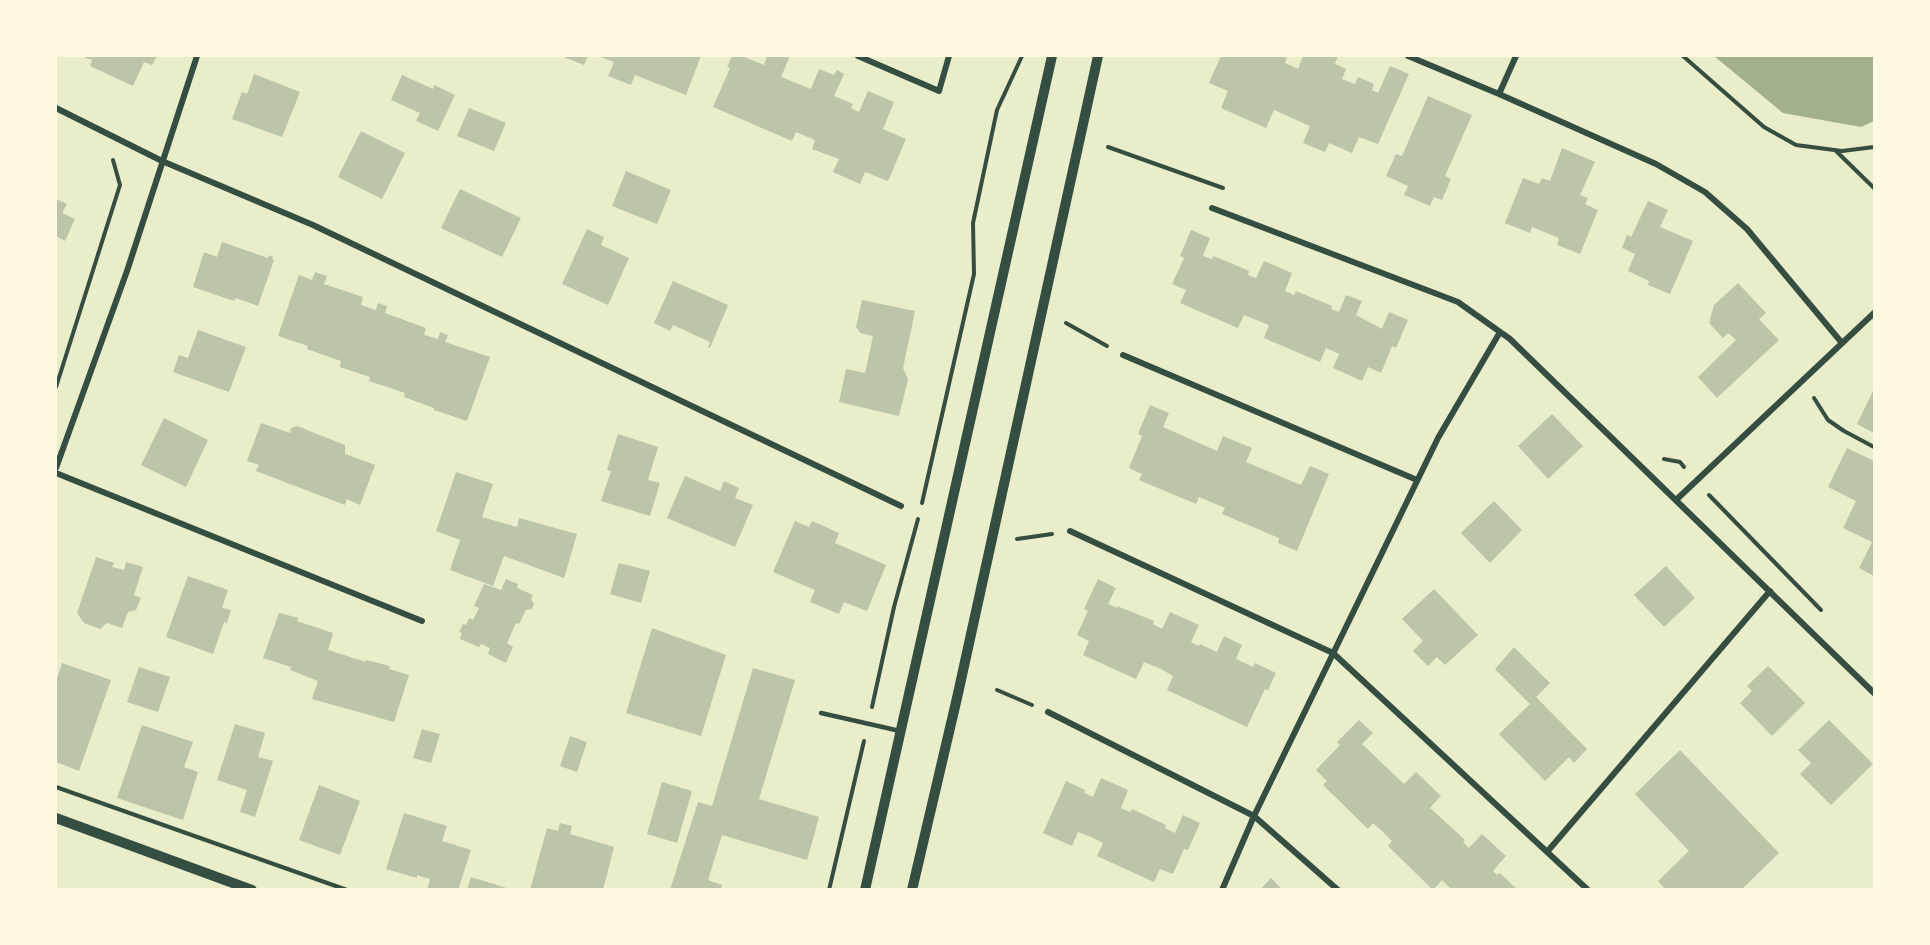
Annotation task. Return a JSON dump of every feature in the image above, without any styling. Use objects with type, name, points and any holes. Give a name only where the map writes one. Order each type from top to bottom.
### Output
[{"type":"street","points":[[197,56],[127,271],[56,470],[422,621]]},
{"type":"street","points":[[858,56],[939,91],[949,56]]},
{"type":"street","points":[[865,890],[1052,56]]},
{"type":"street","points":[[912,890],[957,698],[1098,56]]},
{"type":"street","points":[[1408,56],[1656,164],[1705,192],[1747,229],[1842,343]]},
{"type":"street","points":[[1499,94],[1516,56]]},
{"type":"street","points":[[56,108],[162,161],[313,225],[901,506]]},
{"type":"street","points":[[1212,208],[1458,302],[1500,332],[1518,346],[1875,693]]},
{"type":"street","points":[[1676,500],[1875,313]]},
{"type":"street","points":[[1222,890],[1254,816],[1417,480],[1438,438],[1500,332]]},
{"type":"street","points":[[1123,355],[1417,480]]},
{"type":"street","points":[[1070,531],[1333,653],[1588,890]]},
{"type":"street","points":[[1547,852],[1770,591]]},
{"type":"street","points":[[1048,712],[1254,816],[1338,890]]},
{"type":"street","points":[[56,818],[252,890]]},
{"type":"lane","points":[[821,713],[900,731]]},
{"type":"path","points":[[830,890],[894,607],[908,562],[974,274],[974,223],[997,110],[1022,56]]},
{"type":"path","points":[[1683,56],[1764,127],[1796,145],[1834,150],[1875,147]]},
{"type":"path","points":[[56,387],[120,185],[107,133]]},
{"type":"path","points":[[1834,150],[1875,188]]},
{"type":"path","points":[[1066,323],[1123,355]]},
{"type":"path","points":[[1805,378],[1819,408],[1828,420],[1875,447]]},
{"type":"path","points":[[1017,539],[1070,531]]},
{"type":"path","points":[[997,690],[1048,712]]},
{"type":"path","points":[[56,787],[347,890]]},
{"type":"shaded area","points":[[1714,56],[1874,56],[1874,121],[1861,127],[1783,113]]},
{"type":"building","points":[[81,56],[157,56],[152,65],[144,62],[133,86],[90,66],[92,60]]},
{"type":"building","points":[[561,56],[588,56],[584,65]]},
{"type":"building","points":[[598,56],[701,56],[686,95],[635,75],[631,85],[608,76],[614,62]]},
{"type":"building","points":[[732,56],[742,56],[764,65],[767,56],[790,56],[781,77],[811,89],[819,69],[834,75],[837,70],[844,74],[834,96],[853,104],[851,108],[859,112],[868,91],[894,102],[883,129],[906,139],[888,181],[865,172],[860,184],[833,172],[839,159],[812,149],[815,140],[796,132],[792,141],[713,107],[730,68],[727,67]]},
{"type":"building","points":[[1221,56],[1287,56],[1285,63],[1298,69],[1303,56],[1338,56],[1335,64],[1346,69],[1342,79],[1355,84],[1358,77],[1374,84],[1372,90],[1378,93],[1390,66],[1409,74],[1378,144],[1359,137],[1352,153],[1329,143],[1325,152],[1303,143],[1310,126],[1274,110],[1266,128],[1221,108],[1228,91],[1209,83]]},
{"type":"building","points":[[254,74],[300,92],[282,137],[232,119],[242,92],[247,94]]},
{"type":"building","points":[[402,75],[433,89],[434,85],[455,95],[438,131],[416,121],[420,113],[391,100]]},
{"type":"building","points":[[1428,96],[1472,115],[1445,176],[1451,179],[1442,200],[1434,197],[1430,206],[1404,195],[1408,186],[1386,176],[1396,154],[1402,156]]},
{"type":"building","points":[[469,108],[506,123],[494,151],[457,136]]},
{"type":"building","points":[[361,131],[405,153],[382,199],[338,177]]},
{"type":"building","points":[[1562,148],[1595,162],[1580,195],[1588,198],[1585,204],[1598,210],[1580,254],[1557,245],[1559,238],[1532,227],[1530,233],[1505,223],[1523,178],[1539,184],[1542,178],[1550,181]]},
{"type":"building","points":[[626,171],[671,190],[657,224],[612,206]]},
{"type":"building","points":[[460,189],[521,218],[502,257],[441,228]]},
{"type":"building","points":[[56,199],[67,204],[62,213],[75,219],[65,241],[56,236]]},
{"type":"building","points":[[1648,201],[1668,210],[1660,227],[1693,241],[1670,294],[1648,285],[1649,281],[1628,271],[1635,254],[1622,248],[1627,235],[1631,237]]},
{"type":"building","points":[[587,229],[604,237],[601,245],[629,258],[608,305],[562,284]]},
{"type":"building","points":[[1191,230],[1210,238],[1203,256],[1212,259],[1213,256],[1231,263],[1249,271],[1248,275],[1256,278],[1264,261],[1292,273],[1285,291],[1294,295],[1296,291],[1332,306],[1331,309],[1339,312],[1346,295],[1362,301],[1356,315],[1382,329],[1389,312],[1408,320],[1396,348],[1392,346],[1381,373],[1368,367],[1362,381],[1333,368],[1339,354],[1326,348],[1320,362],[1264,338],[1269,325],[1244,315],[1238,328],[1180,303],[1186,290],[1172,284],[1184,258],[1180,256]]},
{"type":"building","points":[[222,242],[268,258],[269,255],[273,257],[274,260],[258,306],[236,298],[234,301],[193,287],[204,252],[217,257]]},
{"type":"building","points":[[315,272],[327,276],[324,284],[363,297],[361,305],[376,310],[378,303],[387,306],[385,313],[426,328],[424,335],[438,339],[440,332],[448,335],[445,342],[490,357],[467,421],[404,397],[405,393],[369,381],[370,377],[340,367],[341,361],[278,336],[299,275],[312,280]]},
{"type":"building","points":[[673,281],[728,305],[710,348],[708,347],[710,342],[673,325],[670,331],[654,323]]},
{"type":"building","points":[[1738,283],[1766,313],[1759,319],[1779,340],[1717,398],[1698,377],[1736,340],[1728,333],[1723,338],[1709,323],[1714,305]]},
{"type":"building","points":[[862,300],[915,311],[903,368],[908,379],[899,416],[839,402],[846,369],[865,373],[873,336],[860,333],[856,327]]},
{"type":"building","points":[[198,330],[246,347],[229,392],[173,372],[179,355],[188,358]]},
{"type":"building","points":[[1874,389],[1874,433],[1857,424]]},
{"type":"building","points":[[1150,405],[1169,413],[1163,427],[1217,451],[1223,436],[1252,448],[1246,462],[1301,485],[1310,466],[1329,474],[1297,551],[1278,543],[1279,538],[1222,514],[1225,508],[1199,497],[1196,504],[1139,480],[1142,474],[1129,468],[1142,436],[1138,434]]},
{"type":"building","points":[[1552,414],[1583,446],[1548,479],[1518,446]]},
{"type":"building","points":[[164,418],[208,440],[186,487],[141,465]]},
{"type":"building","points":[[261,423],[290,433],[291,428],[297,426],[345,445],[345,454],[375,465],[360,505],[347,499],[345,505],[256,471],[259,465],[247,461]]},
{"type":"building","points":[[618,434],[658,447],[648,480],[660,483],[650,516],[601,501],[611,471],[607,470]]},
{"type":"building","points":[[1847,448],[1874,461],[1874,576],[1859,568],[1872,542],[1843,528],[1856,501],[1828,487]]},
{"type":"building","points":[[456,472],[493,484],[482,517],[517,527],[519,518],[577,534],[564,578],[504,556],[493,586],[450,570],[460,540],[436,531]]},
{"type":"building","points":[[685,476],[720,491],[724,481],[739,488],[735,498],[753,505],[735,547],[667,518]]},
{"type":"building","points":[[1494,501],[1522,530],[1490,563],[1461,533]]},
{"type":"building","points":[[795,521],[809,527],[812,521],[839,533],[835,543],[886,565],[867,611],[844,602],[839,614],[810,602],[815,590],[773,572]]},
{"type":"building","points":[[96,557],[114,563],[112,567],[124,570],[126,562],[143,567],[134,595],[141,598],[136,610],[128,612],[122,628],[107,623],[100,629],[84,623],[77,613]]},
{"type":"building","points":[[619,563],[650,571],[641,603],[610,594]]},
{"type":"building","points":[[1666,566],[1695,598],[1664,627],[1634,595]]},
{"type":"building","points":[[188,576],[228,590],[222,608],[231,610],[227,623],[224,622],[213,654],[166,637]]},
{"type":"building","points":[[506,579],[518,584],[517,588],[533,595],[531,600],[534,604],[532,609],[526,610],[519,624],[516,623],[507,643],[513,647],[506,663],[488,654],[490,648],[481,644],[479,647],[460,639],[462,633],[459,632],[469,618],[473,620],[479,608],[474,606],[484,584],[501,590]]},
{"type":"building","points":[[1098,579],[1116,588],[1108,604],[1154,621],[1153,624],[1162,629],[1170,612],[1199,625],[1191,642],[1217,652],[1224,636],[1242,645],[1236,659],[1253,667],[1255,663],[1276,673],[1268,690],[1265,689],[1247,727],[1167,690],[1173,676],[1161,669],[1144,662],[1136,679],[1083,655],[1089,641],[1077,635],[1088,611],[1084,609]]},
{"type":"building","points":[[1434,589],[1478,635],[1445,665],[1437,657],[1428,666],[1413,651],[1423,641],[1402,619]]},
{"type":"building","points":[[279,613],[299,618],[297,621],[333,633],[328,650],[366,662],[366,660],[390,666],[389,669],[409,675],[394,722],[312,699],[318,681],[290,670],[291,667],[263,658]]},
{"type":"building","points":[[652,628],[726,655],[701,736],[626,713]]},
{"type":"building","points":[[1514,647],[1550,683],[1536,697],[1587,749],[1574,763],[1569,757],[1545,781],[1499,734],[1530,704],[1495,669]]},
{"type":"building","points":[[62,663],[111,680],[79,771],[56,762],[56,682]]},
{"type":"building","points":[[1768,666],[1805,703],[1772,736],[1740,703],[1752,691],[1747,686]]},
{"type":"building","points":[[139,667],[170,677],[158,712],[127,702]]},
{"type":"building","points":[[753,668],[795,680],[759,799],[819,817],[807,860],[722,835],[708,880],[722,885],[721,890],[670,890],[698,802],[712,806]]},
{"type":"building","points":[[1359,720],[1373,733],[1362,744],[1404,784],[1416,772],[1441,796],[1430,808],[1465,840],[1463,842],[1469,848],[1482,834],[1506,856],[1493,871],[1497,875],[1500,873],[1518,890],[1452,890],[1442,880],[1433,890],[1388,846],[1392,841],[1383,832],[1373,823],[1368,829],[1323,785],[1327,781],[1316,770],[1340,745],[1337,742]]},
{"type":"building","points":[[1829,720],[1873,764],[1831,805],[1800,774],[1811,763],[1798,750]]},
{"type":"building","points":[[235,724],[265,733],[258,757],[273,761],[255,817],[240,812],[247,790],[217,780]]},
{"type":"building","points":[[142,725],[193,742],[184,767],[198,772],[183,820],[117,798]]},
{"type":"building","points":[[422,729],[440,734],[431,763],[413,758]]},
{"type":"building","points":[[570,736],[587,742],[577,772],[560,766]]},
{"type":"building","points":[[1680,750],[1779,853],[1741,890],[1666,890],[1658,881],[1689,851],[1635,794]]},
{"type":"building","points":[[1101,778],[1128,790],[1121,808],[1130,812],[1132,809],[1166,825],[1165,828],[1175,833],[1183,815],[1200,823],[1188,850],[1184,849],[1173,874],[1160,869],[1154,882],[1097,856],[1103,843],[1091,837],[1078,832],[1072,846],[1043,833],[1066,781],[1085,790],[1084,793],[1093,797]]},
{"type":"building","points":[[662,782],[692,791],[677,843],[647,834]]},
{"type":"building","points":[[319,785],[360,801],[340,855],[299,840]]},
{"type":"building","points":[[404,813],[447,826],[442,841],[471,850],[458,890],[427,890],[430,879],[417,875],[417,878],[386,869]]},
{"type":"building","points":[[560,823],[572,826],[570,834],[614,847],[603,890],[530,890],[547,828],[558,831]]},
{"type":"building","points":[[471,877],[510,889],[510,890],[467,890]]},
{"type":"building","points":[[1271,878],[1283,890],[1260,890]]}]
